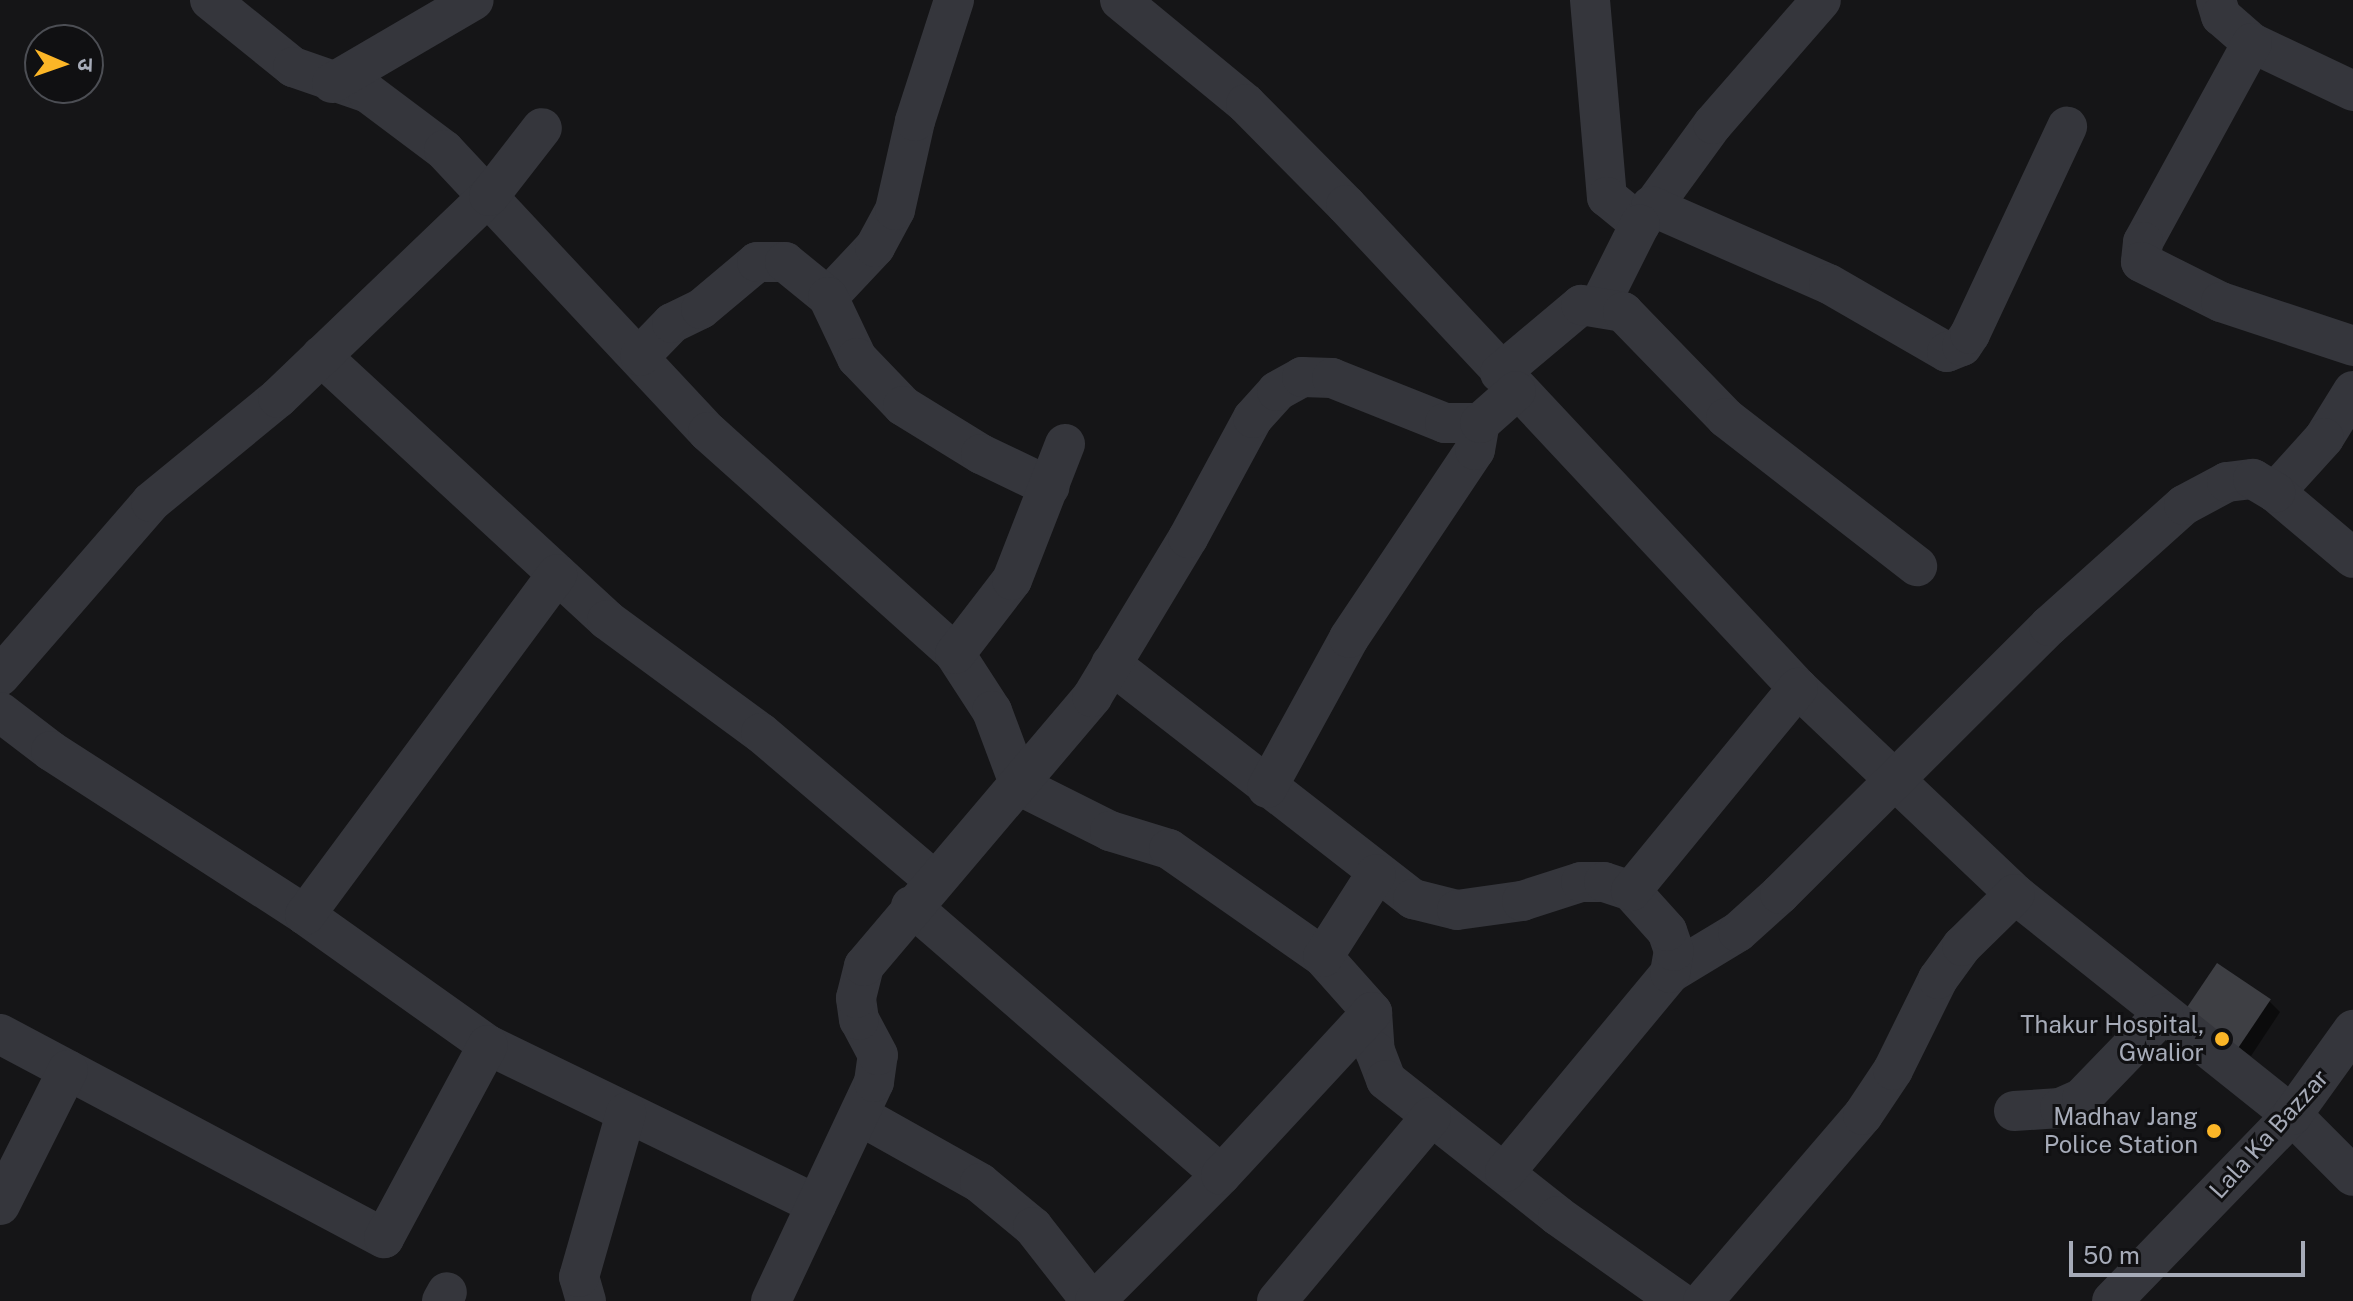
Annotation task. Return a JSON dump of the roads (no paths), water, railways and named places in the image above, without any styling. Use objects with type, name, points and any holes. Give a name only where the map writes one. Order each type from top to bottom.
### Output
[{"type":"street","points":[[210,0],[282,60],[332,83],[368,93],[405,118],[489,196],[708,432],[955,654],[992,711],[1020,786],[1110,831],[1169,849],[1323,957],[1372,1012],[1375,1051],[1386,1080],[1678,1301]]},
{"type":"street","points":[[332,83],[474,0]]},
{"type":"street","points":[[828,297],[875,247],[895,210],[915,121],[954,0]]},
{"type":"street","points":[[1120,0],[1246,104],[1798,688],[2015,894],[2292,1115],[2353,1176]]},
{"type":"street","points":[[1590,0],[1607,197],[1646,215],[1829,284],[1947,352],[1962,346],[1970,334],[2067,127]]},
{"type":"street","points":[[1600,304],[1646,215],[1713,124],[1821,0]]},
{"type":"street","points":[[2216,0],[2221,16],[2252,43],[2353,91]]},
{"type":"street","points":[[2252,43],[2143,242],[2141,262],[2199,293],[2353,346]]},
{"type":"street","points":[[0,676],[151,502],[321,356],[489,196],[542,128]]},
{"type":"street","points":[[640,356],[672,323],[701,309],[757,262],[785,262],[828,297],[857,358],[903,406],[981,454],[1050,487]]},
{"type":"street","points":[[1267,788],[1349,638],[1475,450],[1480,423],[1508,382],[1567,314],[1581,305],[1600,304],[1623,312],[1726,418],[1917,566]]},
{"type":"street","points":[[321,356],[607,620],[761,733],[923,893],[1221,1175]]},
{"type":"street","points":[[771,1301],[859,1115],[878,1055],[859,1020],[856,998],[864,966],[923,893],[1020,786],[1111,664],[1253,418],[1277,391],[1302,377],[1332,378],[1445,423],[1480,423]]},
{"type":"street","points":[[2275,492],[2324,438],[2353,391]]},
{"type":"street","points":[[955,654],[1012,580],[1065,444]]},
{"type":"street","points":[[1505,1172],[1670,973],[1738,932],[1897,782],[2049,626],[2184,505],[2227,482],[2253,479],[2275,492],[2353,558]]},
{"type":"street","points":[[305,915],[557,574]]},
{"type":"street","points":[[1111,664],[1376,874],[1413,899],[1457,910],[1507,905],[1581,882],[1604,882],[1631,891],[1667,931],[1674,951],[1670,973]]},
{"type":"street","points":[[1631,891],[1798,688]]},
{"type":"street","points":[[0,712],[51,751],[305,915],[488,1045],[816,1204]]},
{"type":"street","points":[[1323,957],[1376,874]]},
{"type":"street","points":[[1703,1301],[1863,1115],[1893,1070],[1938,979],[1962,946],[2015,894]]},
{"type":"street","points":[[859,1115],[930,1152],[1001,1201],[1033,1227],[1093,1301],[1221,1175],[1372,1012]]},
{"type":"street","points":[[2014,1111],[2060,1108],[2082,1098],[2163,1014]]},
{"type":"street","name":"Lala Ka Bazzar","points":[[2112,1301],[2292,1115],[2353,1030]]},
{"type":"street","points":[[0,1034],[384,1238],[488,1045]]},
{"type":"street","points":[[0,1205],[68,1070]]},
{"type":"street","points":[[586,1301],[579,1277],[626,1113]]},
{"type":"street","points":[[1277,1301],[1431,1117]]},
{"type":"place","name":"Thakur Hospital, Gwalior","points":[[2222,1039]]},
{"type":"place","name":"Madhav Jang Police Station","points":[[2214,1131]]}]
